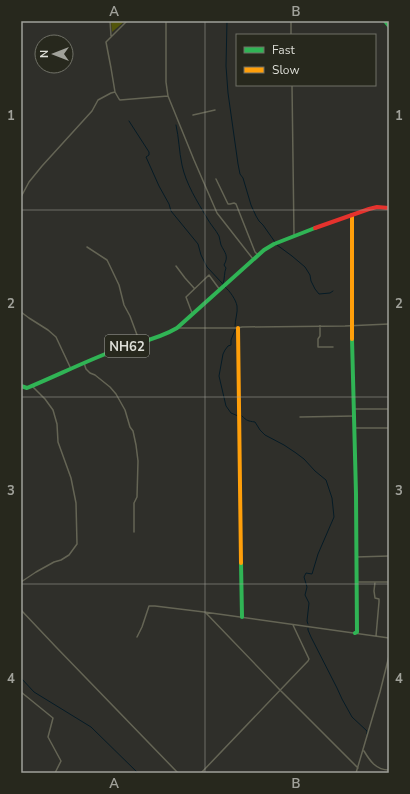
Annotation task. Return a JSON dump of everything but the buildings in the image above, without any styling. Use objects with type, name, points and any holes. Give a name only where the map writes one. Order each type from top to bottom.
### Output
[{"type":"street","points":[[110,21],[111,36]]},
{"type":"street","points":[[127,21],[106,42],[115,92],[119,100],[168,96]]},
{"type":"street","points":[[166,21],[166,82],[168,96],[196,167],[217,213],[253,259]]},
{"type":"street","points":[[291,21],[291,34]]},
{"type":"street","points":[[385,21],[389,26]]},
{"type":"street","points":[[292,86],[294,236]]},
{"type":"street","points":[[21,197],[29,182],[92,112],[98,100],[115,92]]},
{"type":"street","points":[[193,115],[215,110]]},
{"type":"street","points":[[216,179],[228,204],[236,204],[255,252],[258,256]]},
{"type":"street","name":"NH62","points":[[21,386],[27,388],[112,351],[163,336],[177,328],[269,246],[377,207],[389,208]]},
{"type":"street","points":[[352,215],[352,325],[356,557],[355,633]]},
{"type":"street","points":[[87,247],[107,260],[119,285],[124,305],[130,316],[140,343]]},
{"type":"street","points":[[176,266],[194,288]]},
{"type":"street","points":[[192,314],[186,297],[209,275],[223,288]]},
{"type":"street","points":[[21,312],[56,337],[71,369]]},
{"type":"street","points":[[177,328],[389,324]]},
{"type":"street","points":[[320,326],[318,347],[333,348]]},
{"type":"street","points":[[238,328],[242,617]]},
{"type":"street","points":[[84,363],[86,369],[90,373],[95,375],[110,387],[116,394],[125,410],[133,432],[138,461],[136,497],[134,503],[134,532]]},
{"type":"street","points":[[21,582],[54,562],[62,560],[69,555],[77,544],[76,503],[71,478],[58,442],[57,424],[54,410],[32,386]]},
{"type":"street","points":[[354,409],[389,409]]},
{"type":"street","points":[[300,417],[354,416]]},
{"type":"street","points":[[354,428],[389,428]]},
{"type":"street","points":[[356,557],[389,556]]},
{"type":"street","points":[[356,582],[389,582]]},
{"type":"street","points":[[375,582],[375,598],[379,599],[376,636]]},
{"type":"street","points":[[136,637],[142,627],[149,606],[154,606],[389,638]]},
{"type":"street","points":[[21,610],[178,773]]},
{"type":"street","points":[[204,612],[358,768]]},
{"type":"street","points":[[201,773],[309,659],[292,624]]},
{"type":"street","points":[[356,773],[389,656]]},
{"type":"street","points":[[21,692],[53,718],[48,737],[60,761],[55,773]]},
{"type":"street","points":[[363,750],[370,761],[384,770],[389,770]]},
{"type":"shaded area","points":[[111,21],[125,21],[112,32]]},
{"type":"waterway","points":[[227,21],[226,66],[228,93],[240,174],[243,178],[256,216],[275,242]]},
{"type":"waterway","points":[[129,121],[149,152],[149,155],[146,157],[171,211],[198,244],[201,255],[207,267],[223,285]]},
{"type":"waterway","points":[[176,125],[181,160],[186,179],[199,205],[219,236],[221,245],[226,255],[224,265],[226,268],[223,284]]},
{"type":"waterway","points":[[277,245],[305,267],[310,275],[315,289],[319,294],[330,293],[333,291]]},
{"type":"waterway","points":[[225,287],[229,291],[237,306],[235,326]]},
{"type":"waterway","points":[[235,330],[231,340],[231,345],[228,346],[223,354],[219,376],[226,406],[231,413],[238,416]]},
{"type":"waterway","points":[[242,416],[245,419],[255,422],[265,435],[284,445],[304,459],[326,480],[332,498],[334,517],[318,554],[312,574],[306,573],[304,577],[307,587],[305,595],[309,603],[308,624]]},
{"type":"waterway","points":[[308,628],[311,637],[352,717],[367,731],[367,734]]},
{"type":"waterway","points":[[21,678],[34,692],[91,727],[138,773]]},
{"type":"traffic: fast","points":[[385,21],[389,26]]},
{"type":"traffic: fast","points":[[21,386],[27,388],[113,351],[154,338],[177,328],[264,250],[274,244],[315,228]]},
{"type":"traffic: fast","points":[[352,339],[356,494],[357,632],[355,633]]},
{"type":"traffic: fast","points":[[241,563],[242,617]]},
{"type":"traffic: slow","points":[[352,215],[352,339]]},
{"type":"traffic: slow","points":[[238,328],[241,563]]},
{"type":"traffic: jam","points":[[315,228],[369,209],[377,207],[389,208]]}]
